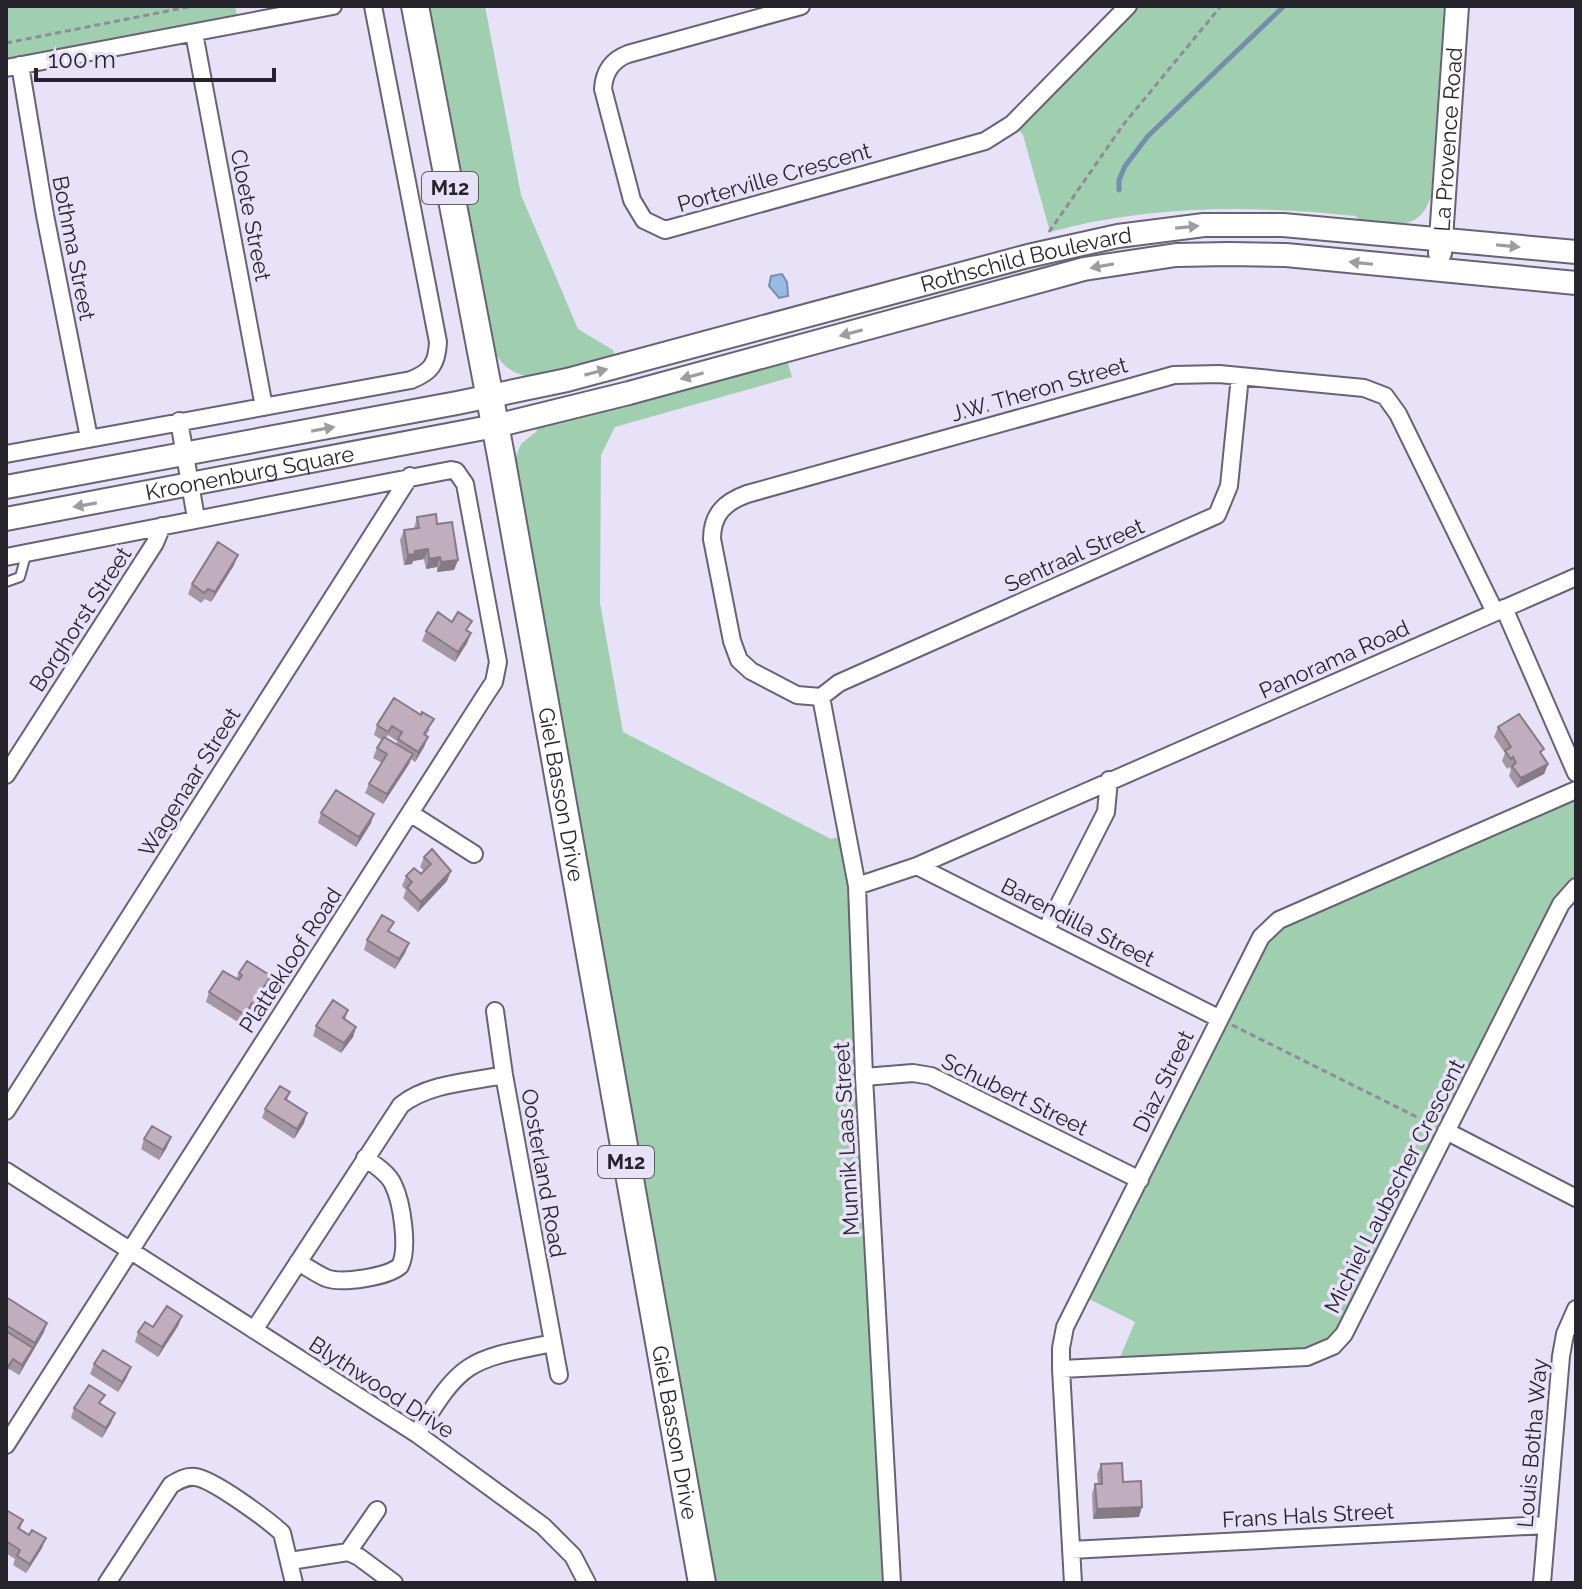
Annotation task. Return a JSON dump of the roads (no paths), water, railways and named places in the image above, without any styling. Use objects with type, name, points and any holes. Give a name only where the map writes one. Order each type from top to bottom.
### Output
[{"type":"main road","name":"Giel Basson Drive","points":[[415,6],[490,397],[702,1583]]},
{"type":"street","points":[[13,67],[333,6]]},
{"type":"street","points":[[6,454],[411,380],[434,366],[438,342],[373,6]]},
{"type":"street","name":"Porterville Crescent","points":[[801,6],[628,54],[612,64],[603,89],[632,200],[644,220],[665,230],[985,141],[1012,124],[1128,6]]},
{"type":"street","name":"La Provence Road","points":[[1438,271],[1457,6]]},
{"type":"street","name":"Cloete Street","points":[[194,33],[264,407]]},
{"type":"street","name":"Bothma Street","points":[[13,67],[89,438]]},
{"type":"street","name":"Rothschild Boulevard","points":[[490,397],[567,380],[1028,256],[1118,236],[1204,225],[1283,225],[1576,252]]},
{"type":"street","name":"Rothschild Boulevard","points":[[495,426],[629,393],[1084,269],[1176,255],[1286,255],[1576,283]]},
{"type":"street","name":"J.W. Theron Street","points":[[821,697],[797,695],[776,685],[751,671],[735,652],[712,539],[714,522],[723,506],[747,494],[1174,375],[1240,376],[1364,388],[1385,396],[1398,414],[1500,610]]},
{"type":"street","name":"Sentraal Street","points":[[821,697],[839,683],[1217,515],[1229,486],[1240,376]]},
{"type":"street","name":"Kroonenburg Square","points":[[6,487],[490,397]]},
{"type":"street","points":[[179,421],[196,518]]},
{"type":"street","name":"Kroonenburg Square","points":[[6,519],[495,426]]},
{"type":"street","name":"Kroonenburg Square","points":[[6,557],[410,476],[456,471]]},
{"type":"street","name":"Plattekloof Road","points":[[6,1445],[494,682],[497,671],[495,642],[465,484],[456,471]]},
{"type":"street","name":"Wagenaar Street","points":[[6,1111],[410,476]]},
{"type":"street","name":"Borghorst Street","points":[[6,775],[155,543],[162,526]]},
{"type":"street","name":"Panorama Road","points":[[857,886],[917,866],[1576,577]]},
{"type":"street","points":[[1500,610],[1576,773]]},
{"type":"street","name":"Munnik Laas Street","points":[[821,697],[857,886],[864,1077],[892,1583]]},
{"type":"street","points":[[1046,930],[1106,812],[1109,780]]},
{"type":"street","name":"Diaz Street","points":[[1073,1583],[1061,1369],[1065,1327],[1261,937],[1271,925],[1576,790]]},
{"type":"street","points":[[410,813],[474,854]]},
{"type":"street","name":"Barendilla Street","points":[[917,866],[1218,1018]]},
{"type":"street","name":"Michiel Laubscher Crescent","points":[[1061,1369],[1307,1357],[1333,1346],[1344,1334],[1561,904],[1576,887]]},
{"type":"street","name":"Oosterland Road","points":[[495,1011],[559,1375]]},
{"type":"street","name":"Schubert Street","points":[[864,1077],[913,1073],[931,1076],[1140,1180]]},
{"type":"street","points":[[254,1330],[393,1114],[414,1095],[504,1075]]},
{"type":"street","points":[[1446,1131],[1576,1198]]},
{"type":"street","points":[[298,1262],[328,1279],[344,1280],[384,1273],[400,1266],[405,1241],[394,1185],[388,1176],[365,1158]]},
{"type":"street","name":"Blythwood Drive","points":[[6,1171],[417,1434],[543,1526],[573,1556],[587,1583]]},
{"type":"street","name":"Louis Botha Way","points":[[1542,1583],[1561,1356],[1565,1334],[1576,1309]]},
{"type":"street","points":[[417,1434],[442,1392],[459,1373],[477,1361],[553,1343]]},
{"type":"street","points":[[115,1580],[171,1485],[194,1477],[213,1484],[274,1525],[285,1541],[294,1583]]},
{"type":"street","points":[[348,1552],[377,1510]]},
{"type":"street","name":"Frans Hals Street","points":[[1071,1550],[1547,1525]]},
{"type":"street","points":[[290,1561],[348,1552],[394,1583]]},
{"type":"lane","points":[[6,582],[20,577],[26,555]]},
{"type":"water","points":[[782,274],[787,282],[788,296],[779,298],[769,286],[771,276]]},
{"type":"waterway","points":[[1119,190],[1119,180],[1125,166],[1148,136],[1284,6]]}]
